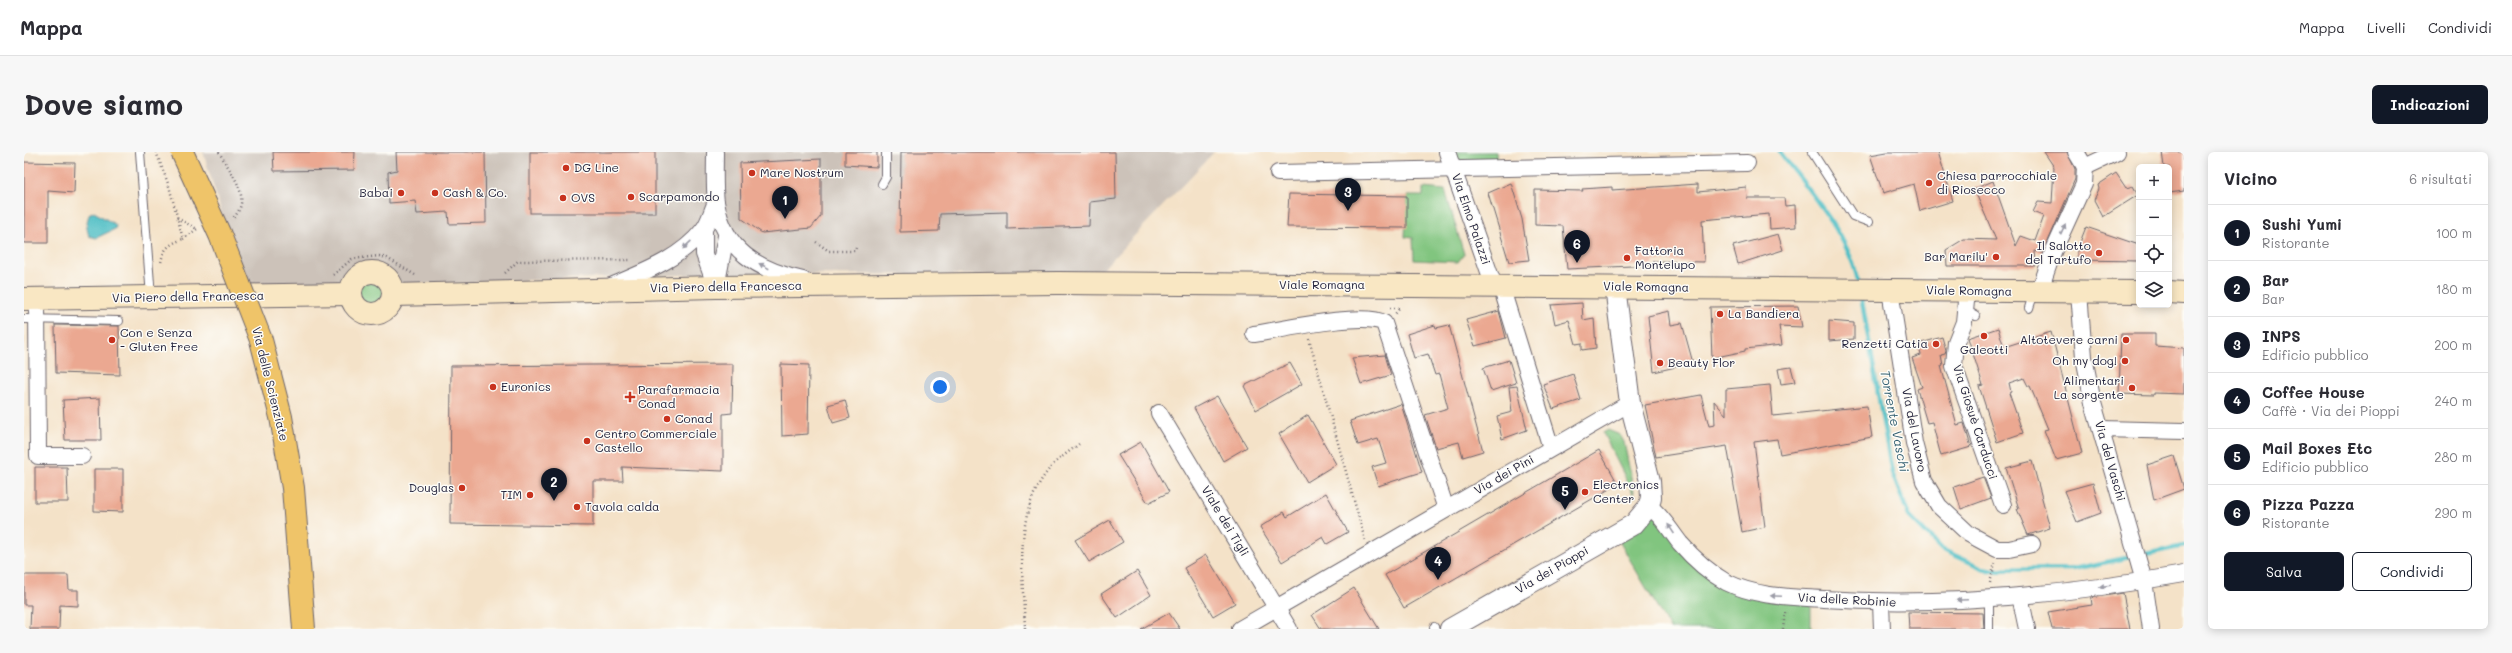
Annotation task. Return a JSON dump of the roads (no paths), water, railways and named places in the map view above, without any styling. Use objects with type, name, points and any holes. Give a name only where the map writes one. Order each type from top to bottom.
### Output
[{"type":"main road","name":"Via delle Scienziate","points":[[182,152],[220,235],[262,340],[281,417],[293,488],[304,629]]},
{"type":"main road","points":[[371,272],[384,275],[389,280],[394,295],[386,310],[370,315],[356,306],[351,294],[356,280],[371,272]]},
{"type":"main road","name":"Via Piero della Francesca","points":[[394,295],[601,291],[716,286],[1058,283]]},
{"type":"main road","name":"Viale Romagna","points":[[1058,283],[1890,290],[1969,306],[2080,292],[2136,292]]},
{"type":"main road","points":[[2172,292],[2184,292]]},
{"type":"main road","name":"Via Piero della Francesca","points":[[31,309],[151,298],[351,294]]},
{"type":"street","points":[[715,152],[716,202],[726,236],[744,256],[780,275],[828,286]]},
{"type":"street","name":"Via Elmo Palazzi","points":[[1447,152],[1497,286],[1551,448]]},
{"type":"street","points":[[2034,297],[2052,252],[2084,184],[2085,167],[2076,152]]},
{"type":"street","points":[[2085,167],[2117,152]]},
{"type":"street","points":[[1278,173],[1747,163]]},
{"type":"street","points":[[601,291],[657,267],[682,250],[704,229],[716,202]]},
{"type":"street","points":[[704,229],[704,254],[716,286]]},
{"type":"street","points":[[716,286],[726,236]]},
{"type":"street","points":[[1615,287],[1630,403],[1650,481],[1651,497],[1649,506]]},
{"type":"street","name":"Via del Lavoro","points":[[1890,290],[1914,443],[1924,482],[1939,506],[1969,534],[1997,549],[2008,549],[2032,544]]},
{"type":"street","name":"Via del Vaschi","points":[[2080,292],[2084,357],[2101,429],[2144,581],[2151,629]]},
{"type":"street","name":"Via Giosuè Carducci","points":[[1969,306],[1956,342],[1954,366],[2003,506]]},
{"type":"street","points":[[31,309],[38,456],[82,456]]},
{"type":"street","points":[[1254,334],[1305,325],[1370,318],[1384,323],[1446,509]]},
{"type":"street","name":"Via dei Pini","points":[[1240,629],[1368,553],[1630,403]]},
{"type":"street","name":"Viale dei Tigli","points":[[1159,413],[1290,629]]},
{"type":"street","points":[[2101,429],[2184,431]]},
{"type":"street","name":"Via dei Pioppi","points":[[1440,628],[1631,518],[1649,506]]},
{"type":"street","name":"Via delle Robinie","points":[[1649,506],[1662,516],[1679,542],[1698,563],[1726,582],[1760,595],[1881,603],[1988,599],[2144,581],[2184,574]]},
{"type":"street","points":[[2020,596],[2027,629]]},
{"type":"street","points":[[1881,603],[1882,629]]},
{"type":"lane","points":[[140,152],[151,298]]},
{"type":"lane","points":[[882,184],[886,177],[886,152]]},
{"type":"lane","points":[[1812,152],[1853,216],[1869,222]]},
{"type":"lane","points":[[31,309],[119,321]]},
{"type":"lane","points":[[1988,599],[1989,629]]},
{"type":"water","points":[[94,212],[116,225],[115,229],[96,238],[89,236],[87,222],[90,213]]},
{"type":"waterway","name":"Torrente Vaschi","points":[[1780,152],[1816,199],[1838,231],[1847,248],[1859,285]]},
{"type":"waterway","name":"Torrente Vaschi","points":[[1861,296],[1892,473],[1909,516],[1941,549],[1987,570],[2073,569],[2184,546]]},
{"type":"place","name":"DG Line","points":[[566,168]]},
{"type":"place","name":"Mare Nostrum","points":[[752,173]]},
{"type":"place","name":"Chiesa parrocchiale di Riosecco","points":[[1929,183]]},
{"type":"place","name":"Babai","points":[[401,193]]},
{"type":"place","name":"Cash & Co.","points":[[435,193]]},
{"type":"place","name":"Scarpamondo","points":[[631,197]]},
{"type":"place","name":"OVS","points":[[563,198]]},
{"type":"place","name":"INPS","points":[[1348,211]]},
{"type":"place","name":"Sushi Yumi","points":[[785,219]]},
{"type":"place","name":"Il Salotto del Tartufo","points":[[2099,253]]},
{"type":"place","name":"Bar Marilu'","points":[[1996,257]]},
{"type":"place","name":"Fattoria Montelupo","points":[[1627,258]]},
{"type":"place","name":"Pizza Pazza","points":[[1577,263]]},
{"type":"place","name":"La Bandiera","points":[[1720,314]]},
{"type":"place","name":"Galeotti","points":[[1984,336]]},
{"type":"place","name":"Con e Senza - Gluten Free","points":[[112,340]]},
{"type":"place","name":"Altotevere carni","points":[[2126,340]]},
{"type":"place","name":"Renzetti Catia","points":[[1936,344]]},
{"type":"place","name":"Oh my dog!","points":[[2125,361]]},
{"type":"place","name":"Beauty Flor","points":[[1660,363]]},
{"type":"place","name":"Euronics","points":[[493,387]]},
{"type":"place","name":"Alimentari La sorgente","points":[[2132,388]]},
{"type":"place","name":"Parafarmacia Conad","points":[[630,397]]},
{"type":"place","name":"Conad","points":[[667,419]]},
{"type":"place","name":"Centro Commerciale Castello","points":[[587,441]]},
{"type":"place","name":"Douglas","points":[[462,488]]},
{"type":"place","name":"Electronics Center","points":[[1585,492]]},
{"type":"place","name":"TIM","points":[[530,495]]},
{"type":"place","name":"Bar","points":[[554,501]]},
{"type":"place","name":"Tavola calda","points":[[577,507]]},
{"type":"place","name":"Mail Boxes Etc","points":[[1565,510]]},
{"type":"place","name":"Coffee House","points":[[1438,580]]}]
